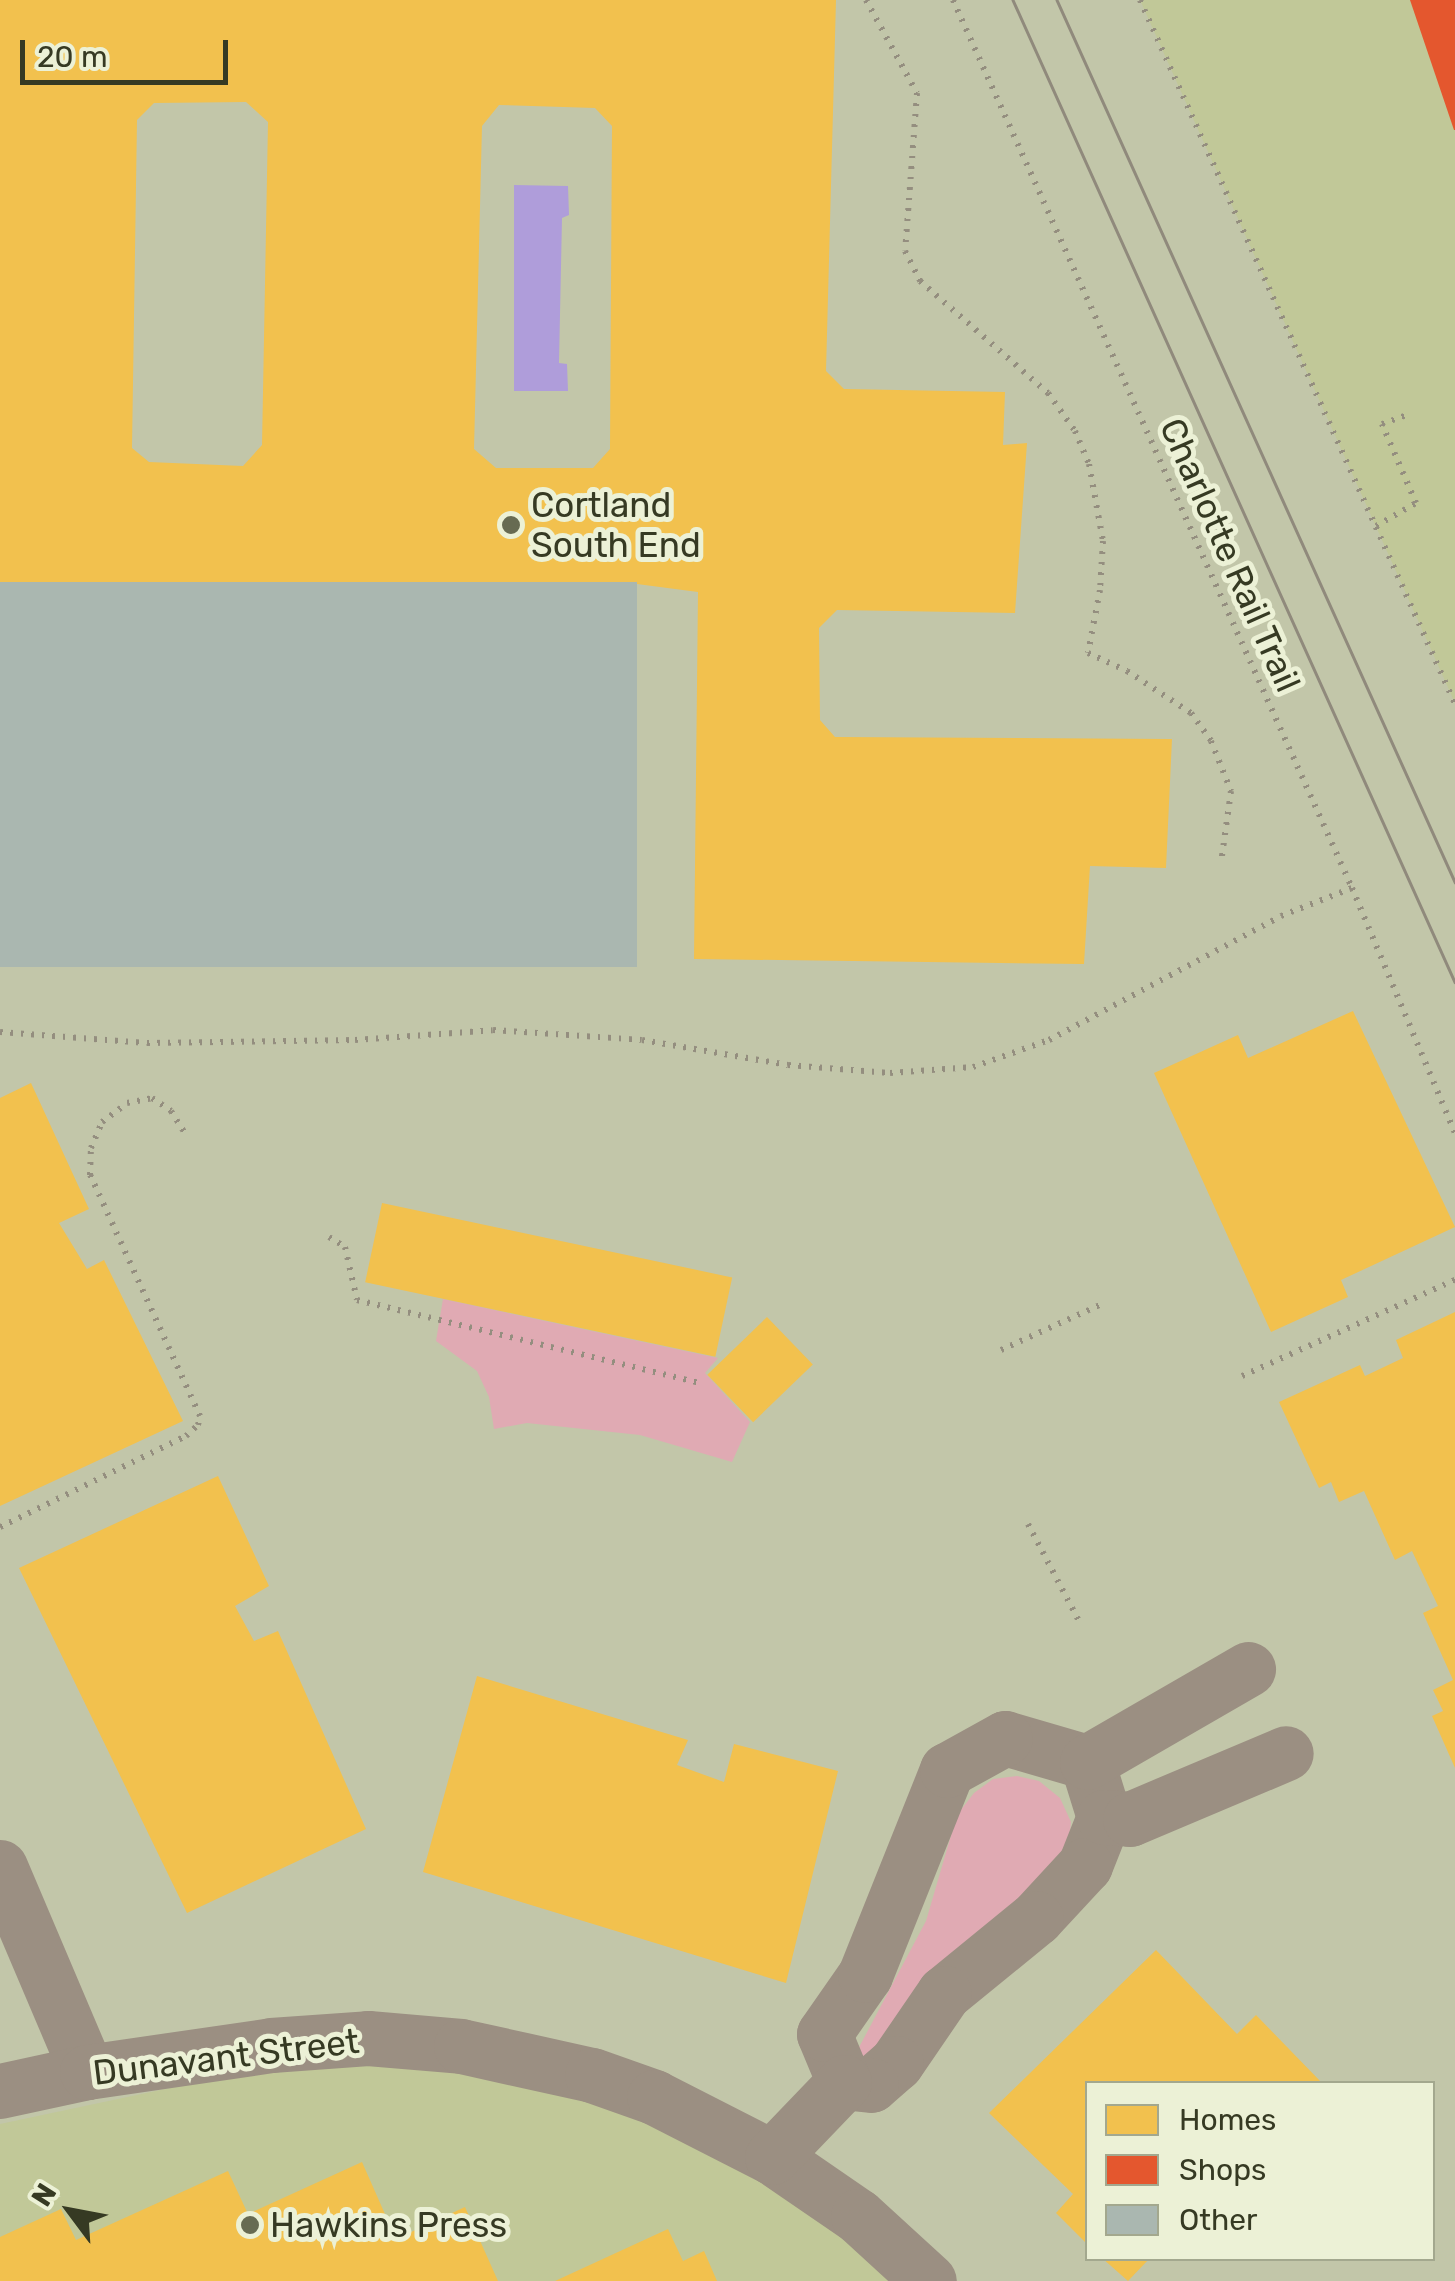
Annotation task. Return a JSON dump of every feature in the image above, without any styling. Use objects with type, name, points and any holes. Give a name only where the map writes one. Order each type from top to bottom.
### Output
[{"type":"street","points":[[844,2082],[824,2034],[865,1976],[947,1770],[1005,1738],[1087,1762],[1248,1670]]},
{"type":"street","points":[[1104,1818],[1130,1819],[1286,1753]]},
{"type":"street","points":[[844,2082],[871,2086],[896,2063],[944,1993],[1036,1918],[1085,1865],[1104,1818],[1087,1762]]},
{"type":"street","points":[[0,1868],[87,2072]]},
{"type":"street","name":"Dunavant Street","points":[[0,2092],[87,2072],[291,2044],[368,2038],[461,2046],[592,2075],[654,2097],[772,2157],[858,2216],[929,2281]]},
{"type":"street","points":[[772,2157],[844,2082]]},
{"type":"path","points":[[866,0],[894,42],[918,93],[905,251],[920,281],[1048,392],[1076,431],[1089,464],[1103,541],[1095,629],[1088,653],[1127,671],[1190,713],[1212,741],[1231,791],[1222,856]]},
{"type":"path","name":"Charlotte Rail Trail","points":[[954,0],[1352,888],[1455,1133]]},
{"type":"path","points":[[1140,0],[1455,703]]},
{"type":"path","points":[[1376,526],[1416,503],[1382,424],[1410,414]]},
{"type":"path","points":[[0,1032],[147,1043],[355,1040],[493,1030],[642,1040],[788,1066],[890,1073],[972,1067],[1049,1040],[1280,916],[1352,888]]},
{"type":"path","points":[[0,1527],[186,1436],[198,1425],[200,1416],[90,1175],[90,1148],[102,1122],[127,1103],[152,1098],[172,1110],[184,1132]]},
{"type":"path","points":[[329,1237],[345,1247],[357,1300],[697,1382]]},
{"type":"path","points":[[1242,1376],[1455,1280]]},
{"type":"path","points":[[1001,1350],[1104,1303]]},
{"type":"path","points":[[1028,1524],[1081,1625]]},
{"type":"shaded area","points":[[1140,0],[1455,0],[1455,703]]},
{"type":"shaded area","points":[[514,185],[568,186],[569,215],[562,218],[559,363],[567,364],[568,391],[514,391]]},
{"type":"shaded area","points":[[443,1299],[718,1358],[705,1373],[750,1422],[732,1462],[640,1435],[527,1423],[494,1429],[489,1397],[477,1371],[436,1341]]},
{"type":"shaded area","points":[[1017,1776],[1039,1781],[1060,1798],[1071,1822],[1068,1849],[873,2061],[856,2053],[926,1921],[957,1815],[974,1793],[993,1779]]},
{"type":"shaded area","points":[[460,2059],[611,2105],[704,2146],[829,2221],[895,2281],[0,2281],[0,2124],[278,2065]]},
{"type":"building: Homes","name":"Cortland South End","points":[[0,0],[836,0],[826,371],[844,389],[1005,392],[1003,445],[1027,443],[1015,613],[837,610],[819,628],[820,720],[835,737],[1172,739],[1166,868],[1090,866],[1084,964],[694,959],[698,592],[637,584],[0,582]],"holes":[[[246,102],[268,122],[262,445],[243,466],[149,462],[132,448],[137,120],[154,103]],[[499,105],[595,108],[612,126],[610,449],[593,468],[496,468],[474,449],[482,126]]]},
{"type":"building: Homes","points":[[1353,1011],[1455,1227],[1341,1280],[1348,1297],[1271,1332],[1154,1073],[1238,1035],[1248,1058]]},
{"type":"building: Homes","points":[[31,1083],[89,1209],[59,1223],[87,1269],[104,1260],[183,1421],[0,1506],[0,1098]]},
{"type":"building: Homes","points":[[382,1203],[732,1277],[715,1357],[365,1282]]},
{"type":"building: Homes","points":[[1455,1312],[1455,1768],[1432,1716],[1443,1711],[1433,1690],[1453,1680],[1423,1613],[1438,1606],[1412,1551],[1395,1560],[1364,1491],[1339,1502],[1331,1482],[1319,1488],[1279,1402],[1360,1365],[1365,1376],[1403,1358],[1396,1340]]},
{"type":"building: Homes","points":[[767,1317],[813,1364],[753,1422],[707,1375]]},
{"type":"building: Homes","points":[[218,1476],[269,1586],[235,1606],[254,1641],[278,1631],[366,1829],[187,1913],[19,1568]]},
{"type":"building: Homes","points":[[477,1676],[688,1740],[677,1765],[724,1782],[734,1744],[838,1771],[786,1983],[423,1872]]},
{"type":"building: Homes","points":[[1156,1950],[1237,2034],[1256,2015],[1320,2081],[1085,2081],[1085,2242],[1056,2213],[1073,2194],[989,2113]]},
{"type":"building: Homes","name":"Hawkins Press","points":[[362,2162],[396,2239],[465,2207],[498,2281],[0,2281],[0,2237],[61,2209],[76,2240],[228,2171],[248,2214]]},
{"type":"building: Homes","name":"Hawkins Press","points":[[668,2229],[683,2261],[704,2251],[717,2281],[555,2281]]},
{"type":"building: Homes","points":[[1105,2261],[1147,2261],[1128,2281]]},
{"type":"building: Shops","points":[[1410,0],[1455,0],[1455,130],[1454,130]]},
{"type":"building: Other","points":[[0,582],[637,582],[637,967],[0,967]]},
{"type":"tram line","points":[[1013,0],[1455,982]]},
{"type":"tram line","points":[[1057,0],[1455,882]]},
{"type":"place","name":"Cortland South End","points":[[511,525]]},
{"type":"place","name":"Hawkins Press","points":[[250,2225]]}]
